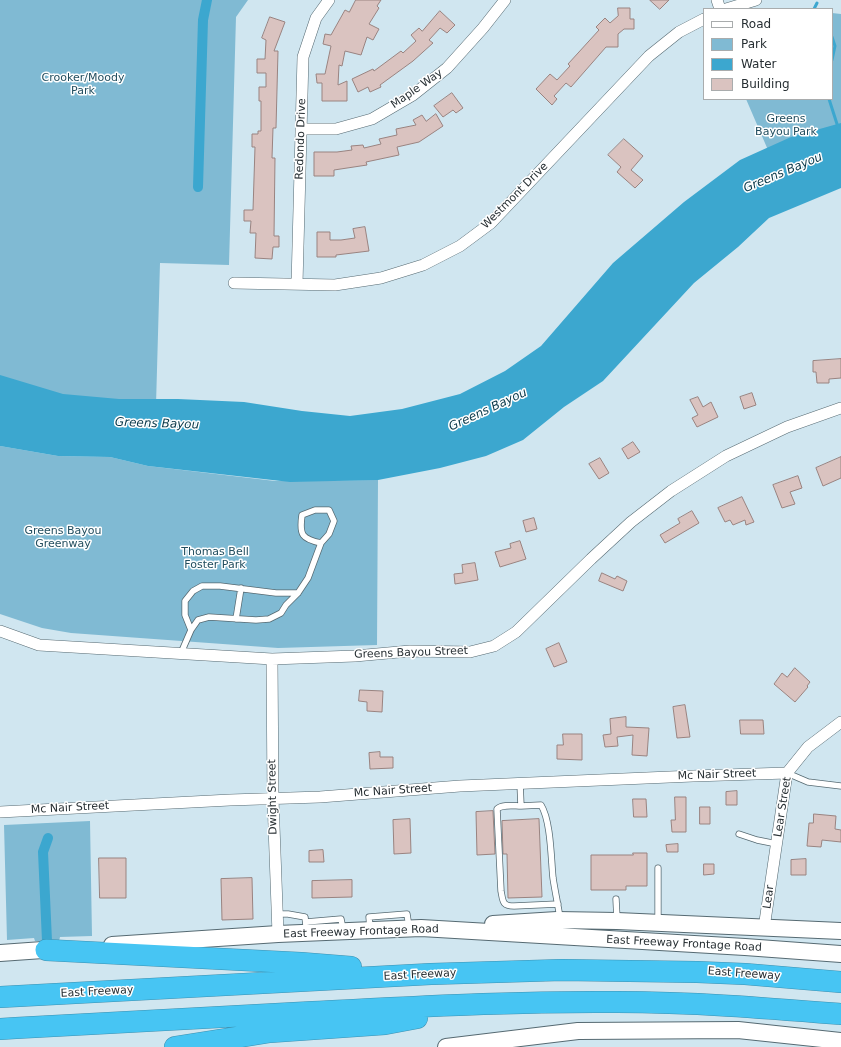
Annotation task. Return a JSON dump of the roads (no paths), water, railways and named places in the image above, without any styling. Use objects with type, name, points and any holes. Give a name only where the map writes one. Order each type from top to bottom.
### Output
[{"type":"highway","points":[[46,950],[300,963],[431,974]]},
{"type":"highway","name":"East Freeway","points":[[0,997],[431,974],[562,970],[643,970],[745,974],[841,982]]},
{"type":"highway","points":[[0,1029],[506,1003],[619,1002],[744,1006],[841,1014]]},
{"type":"highway","points":[[175,1047],[270,1032],[385,1024],[506,1003]]},
{"type":"main road","points":[[415,929],[560,920],[658,922],[841,932]]},
{"type":"main road","name":"East Freeway Frontage Road","points":[[0,953],[278,934],[306,928],[343,932],[415,929],[745,947],[841,954]]},
{"type":"main road","points":[[446,1047],[578,1031],[738,1030],[841,1041]]},
{"type":"street","name":"Redondo Drive","points":[[297,284],[303,57],[316,18],[329,0]]},
{"type":"street","name":"Maple Way","points":[[302,129],[336,128],[372,120],[413,95],[447,68],[483,28],[505,0]]},
{"type":"street","points":[[729,8],[756,0]]},
{"type":"street","name":"Westmont Drive","points":[[234,283],[335,285],[381,278],[423,265],[460,246],[491,223],[649,56],[679,32],[703,20]]},
{"type":"street","name":"Greens Bayou Street","points":[[0,631],[39,645],[272,659],[355,656],[410,651],[470,652],[494,646],[516,632],[620,533],[671,491],[726,456],[787,427],[841,408]]},
{"type":"street","name":"Dwight Street","points":[[272,659],[273,799],[278,934]]},
{"type":"street","name":"Lear Street","points":[[773,867],[787,773],[808,747],[841,722]]},
{"type":"street","name":"Mc Nair Street","points":[[0,812],[230,800],[320,797],[386,791],[520,783],[787,773]]},
{"type":"street","name":"Lear","points":[[764,928],[773,867]]},
{"type":"lane","points":[[181,654],[191,630],[198,620],[209,617],[269,619],[281,613],[286,605],[298,593],[308,578],[321,543],[329,534],[334,521],[329,510],[315,510],[302,515],[300,527],[304,536],[309,540],[321,543]]},
{"type":"lane","points":[[191,630],[185,615],[185,601],[193,591],[202,586],[210,585],[276,593],[298,593]]},
{"type":"lane","points":[[236,619],[241,588]]},
{"type":"lane","points":[[787,773],[808,782],[841,786]]},
{"type":"lane","points":[[520,783],[521,806]]},
{"type":"lane","points":[[558,904],[507,906],[503,903],[501,891],[497,809],[499,806],[541,805],[543,808],[550,842],[554,880],[558,904],[560,920]]},
{"type":"lane","points":[[739,834],[757,840],[777,844]]},
{"type":"lane","points":[[658,868],[658,922]]},
{"type":"lane","points":[[616,900],[617,922]]},
{"type":"lane","points":[[277,914],[305,917],[306,928]]},
{"type":"water","name":"Greens Bayou","points":[[841,123],[841,188],[769,218],[738,247],[694,283],[603,381],[564,407],[523,440],[486,456],[440,468],[378,480],[290,482],[148,466],[110,457],[58,456],[0,446],[0,375],[63,394],[119,399],[178,399],[244,402],[302,411],[350,416],[402,409],[460,394],[505,371],[541,346],[613,263],[684,202],[740,160],[791,137]]},
{"type":"waterway","points":[[198,187],[203,20],[207,0]]},
{"type":"waterway","points":[[814,8],[817,3]]},
{"type":"waterway","points":[[833,40],[835,46],[833,55]]},
{"type":"waterway","points":[[829,100],[837,124],[841,131]]},
{"type":"waterway","points":[[47,941],[43,852],[48,838]]},
{"type":"park label","name":"Crooker/Moody Park","points":[[83,84]]},
{"type":"park label","name":"Greens Bayou Park","points":[[786,125]]},
{"type":"park label","name":"Greens Bayou Greenway","points":[[63,537]]},
{"type":"park label","name":"Thomas Bell Foster Park","points":[[215,558]]}]
